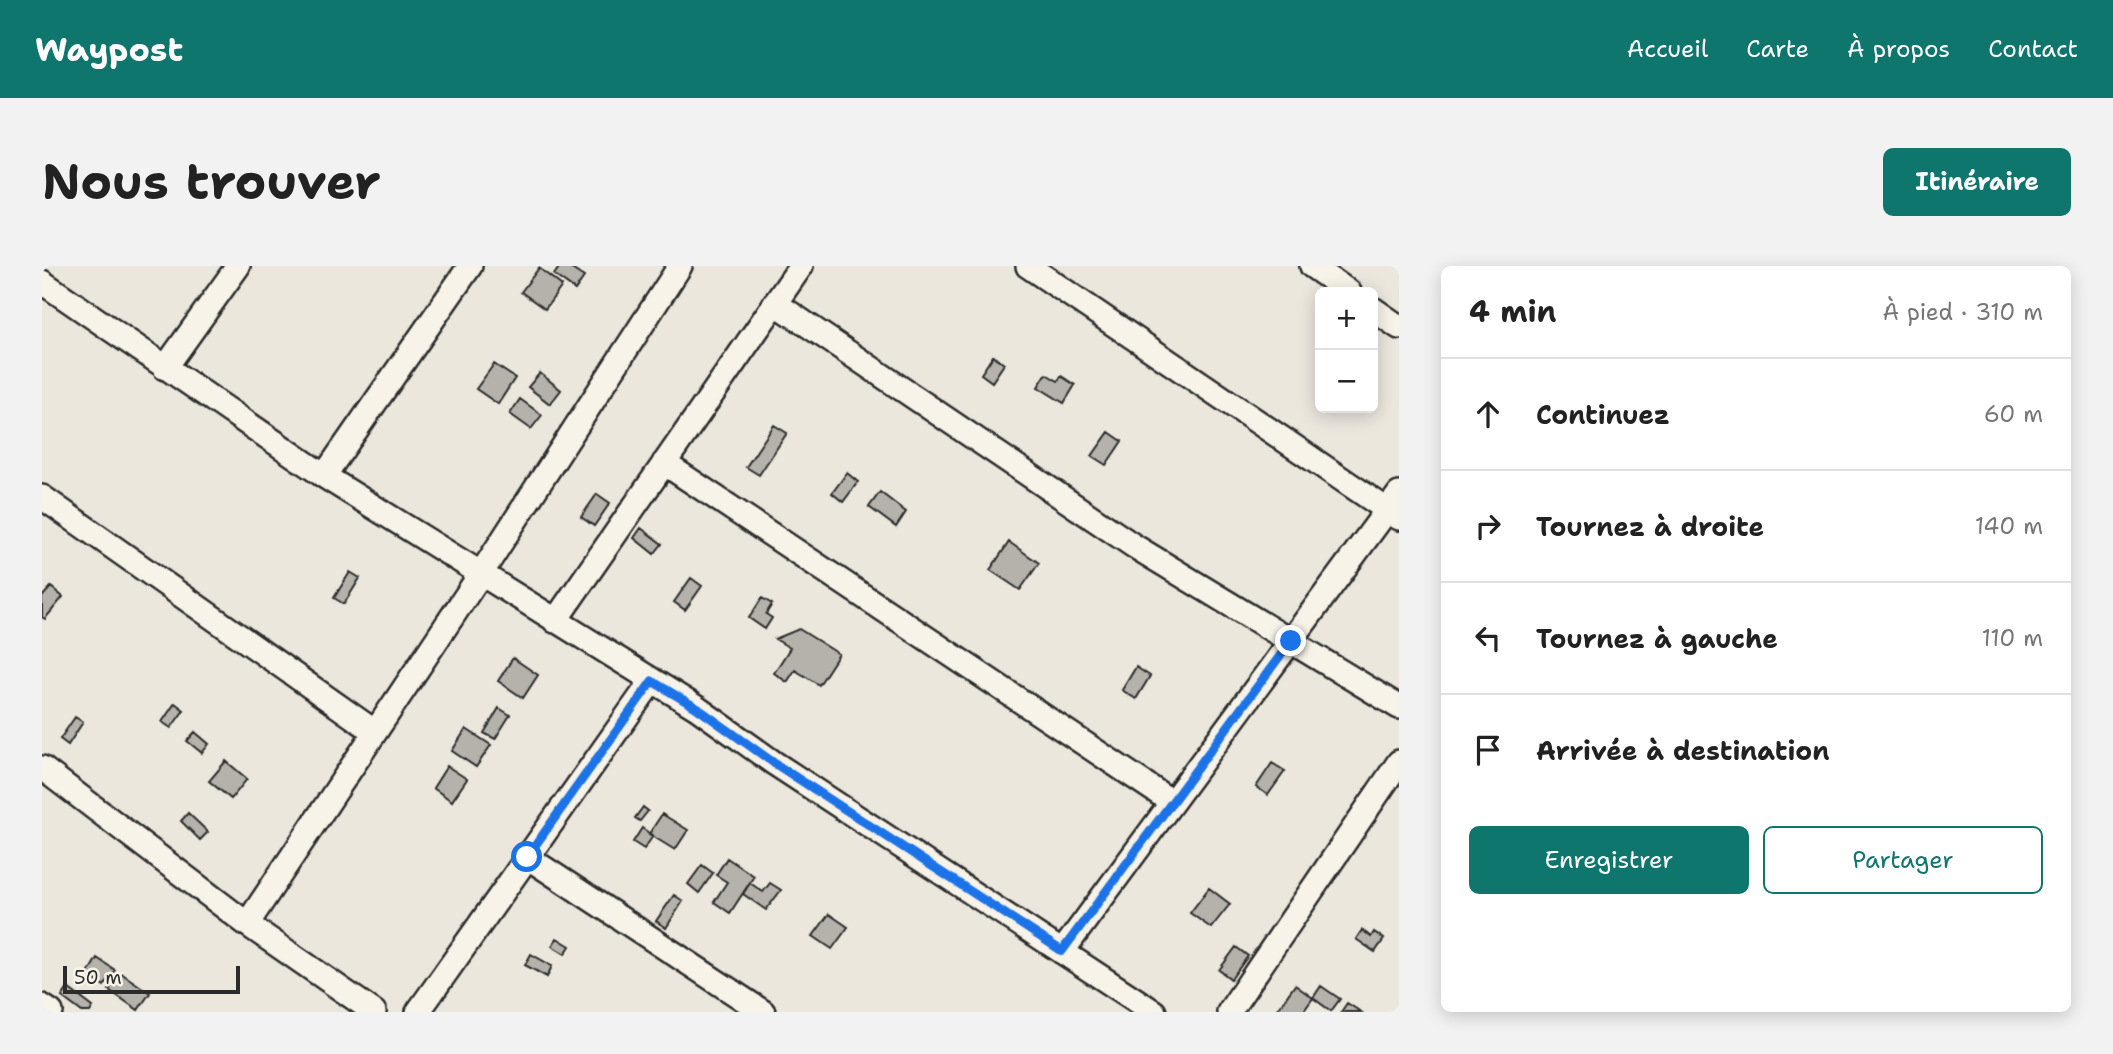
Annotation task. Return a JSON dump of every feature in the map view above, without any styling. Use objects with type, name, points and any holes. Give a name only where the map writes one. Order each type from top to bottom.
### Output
[{"type":"street","points":[[165,368],[238,266]]},
{"type":"street","points":[[324,476],[470,266]]},
{"type":"street","points":[[247,923],[480,575],[680,266]]},
{"type":"street","points":[[555,621],[801,266]]},
{"type":"street","points":[[1028,266],[1395,508],[1291,641],[1062,951]]},
{"type":"street","points":[[1312,266],[1342,287]]},
{"type":"street","points":[[42,282],[324,476],[697,708],[774,763],[1150,1011]]},
{"type":"street","points":[[775,303],[1134,547],[1399,707]]},
{"type":"street","points":[[1378,312],[1399,327]]},
{"type":"street","points":[[664,463],[1172,802]]},
{"type":"street","points":[[42,497],[375,732]]},
{"type":"street","points":[[418,1012],[652,681]]},
{"type":"street","points":[[1229,1012],[1399,762]]},
{"type":"street","points":[[42,768],[247,923],[374,1012]]},
{"type":"street","points":[[527,857],[764,1012]]},
{"type":"street","points":[[42,1006],[51,1012]]},
{"type":"building","points":[[560,266],[567,266],[584,277],[575,290],[554,275]]},
{"type":"building","points":[[539,268],[562,286],[545,309],[521,292]]},
{"type":"building","points":[[993,356],[1004,364],[992,382],[981,374]]},
{"type":"building","points":[[494,364],[515,378],[498,404],[476,389]]},
{"type":"building","points":[[540,373],[561,390],[550,404],[528,387]]},
{"type":"building","points":[[1046,374],[1058,381],[1061,376],[1075,385],[1064,403],[1038,387]]},
{"type":"building","points":[[520,399],[542,415],[531,429],[510,414]]},
{"type":"building","points":[[774,425],[787,433],[759,475],[746,467]]},
{"type":"building","points":[[1109,432],[1122,441],[1106,465],[1092,456]]},
{"type":"building","points":[[847,473],[858,482],[843,502],[832,493]]},
{"type":"building","points":[[880,492],[906,512],[896,527],[869,507]]},
{"type":"building","points":[[597,494],[610,503],[594,526],[581,517]]},
{"type":"building","points":[[641,528],[662,544],[654,554],[634,538]]},
{"type":"building","points":[[1009,542],[1039,563],[1020,590],[990,570]]},
{"type":"building","points":[[350,572],[360,578],[344,604],[334,598]]},
{"type":"building","points":[[691,578],[702,586],[685,610],[674,602]]},
{"type":"building","points":[[51,587],[63,597],[45,619],[42,617],[42,597]]},
{"type":"building","points":[[762,598],[772,604],[766,614],[772,618],[765,629],[749,618]]},
{"type":"building","points":[[799,629],[839,654],[819,685],[795,670],[787,682],[774,673],[790,648],[775,639]]},
{"type":"building","points":[[513,658],[538,675],[523,698],[498,681]]},
{"type":"building","points":[[1136,667],[1150,676],[1136,699],[1122,690]]},
{"type":"building","points":[[175,703],[184,710],[171,728],[162,722]]},
{"type":"building","points":[[499,708],[510,715],[495,739],[484,733]]},
{"type":"building","points":[[75,717],[83,722],[68,745],[60,739]]},
{"type":"building","points":[[466,729],[491,745],[476,767],[452,751]]},
{"type":"building","points":[[195,732],[209,744],[202,753],[187,741]]},
{"type":"building","points":[[226,761],[247,779],[231,799],[209,781]]},
{"type":"building","points":[[1272,763],[1285,771],[1268,795],[1256,787]]},
{"type":"building","points":[[447,766],[467,779],[452,801],[433,788]]},
{"type":"building","points":[[643,807],[648,811],[640,821],[635,818]]},
{"type":"building","points":[[188,813],[208,832],[200,840],[181,821]]},
{"type":"building","points":[[662,814],[688,830],[675,850],[649,834]]},
{"type":"building","points":[[642,828],[653,836],[644,849],[633,842]]},
{"type":"building","points":[[727,858],[754,876],[730,913],[714,902],[727,882],[716,875]]},
{"type":"building","points":[[702,865],[713,873],[699,893],[688,884]]},
{"type":"building","points":[[750,883],[763,892],[770,883],[781,890],[766,910],[743,894]]},
{"type":"building","points":[[1209,888],[1230,904],[1211,928],[1190,913]]},
{"type":"building","points":[[674,895],[683,901],[666,928],[656,921]]},
{"type":"building","points":[[829,914],[848,927],[832,949],[813,936]]},
{"type":"building","points":[[1362,930],[1371,937],[1374,932],[1384,939],[1375,952],[1356,939]]},
{"type":"building","points":[[557,938],[570,946],[565,954],[552,946]]},
{"type":"building","points":[[1236,947],[1248,956],[1231,979],[1219,970]]},
{"type":"building","points":[[531,954],[552,966],[547,977],[525,965]]},
{"type":"building","points":[[97,958],[115,970],[104,986],[87,975]]},
{"type":"building","points":[[121,973],[150,993],[138,1010],[109,990]]},
{"type":"building","points":[[1295,985],[1313,998],[1303,1012],[1277,1010]]},
{"type":"building","points":[[1321,986],[1340,999],[1331,1011],[1313,998]]},
{"type":"building","points":[[68,988],[93,1007],[90,1012],[82,1012],[62,997]]},
{"type":"building","points":[[1347,1003],[1361,1012],[1341,1012]]},
{"type":"route","points":[[527,857],[652,681],[697,708],[774,763],[1062,951],[1291,641]]}]
